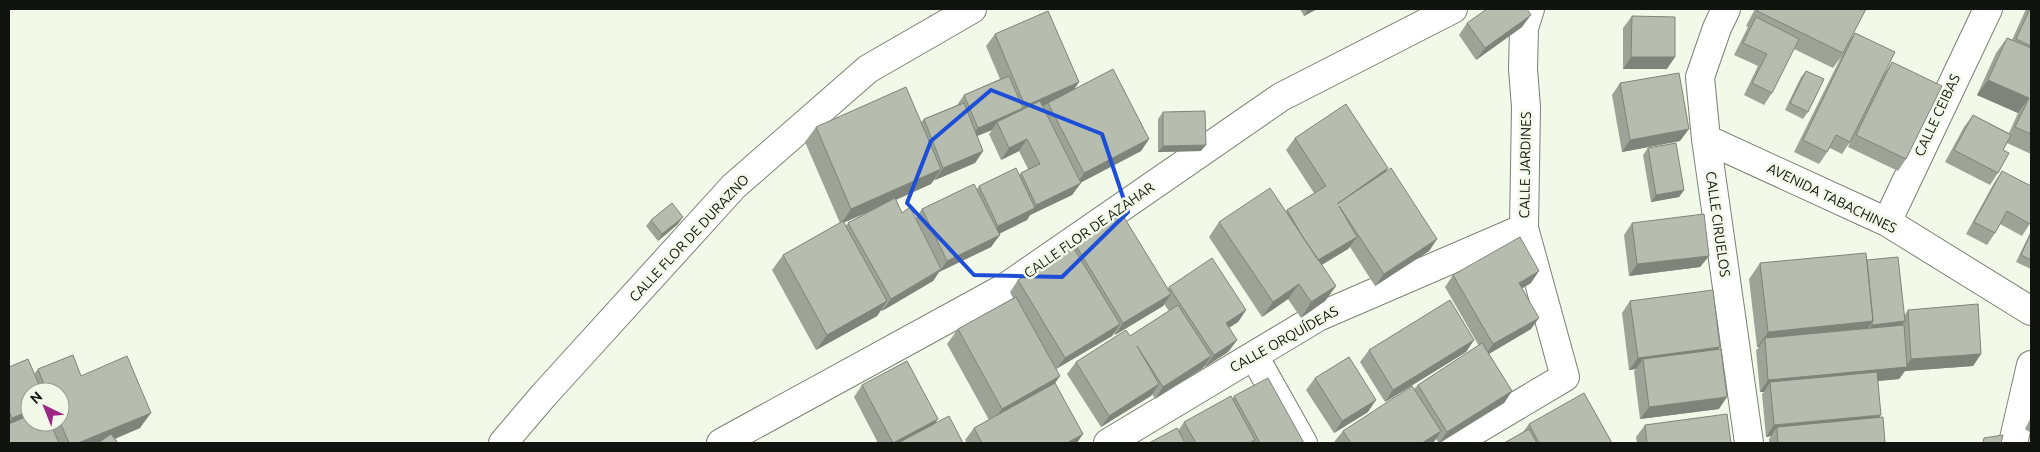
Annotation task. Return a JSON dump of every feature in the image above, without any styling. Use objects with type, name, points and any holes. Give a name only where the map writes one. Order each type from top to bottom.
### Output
[{"type":"street","name":"CALLE FLOR DE DURAZNO","points":[[503,443],[543,396],[734,186],[868,69],[972,9]]},
{"type":"street","name":"CALLE FLOR DE AZAHAR","points":[[721,443],[1006,287],[1282,97],[1453,9]]},
{"type":"street","name":"CALLE JARDINES","points":[[1454,443],[1566,377],[1524,228],[1526,107],[1523,69],[1524,28],[1530,9]]},
{"type":"street","name":"CALLE CIRUELOS","points":[[1726,9],[1717,28],[1700,77],[1706,139],[1749,443]]},
{"type":"street","name":"CALLE CEIBAS","points":[[1887,222],[1988,9]]},
{"type":"street","name":"AVENIDA TABACHINES","points":[[1706,139],[1887,222],[2031,311]]},
{"type":"street","name":"CALLE ORQUÍDEAS","points":[[1108,443],[1318,317],[1524,228]]},
{"type":"street","points":[[1006,287],[1018,313]]},
{"type":"street","points":[[1254,356],[1303,443]]},
{"type":"street","points":[[2014,443],[2031,365]]},
{"type":"highlighted area","points":[[991,90],[1102,134],[1128,212],[1062,277],[974,275],[907,203],[931,141]]},
{"type":"building","points":[[1487,9],[1527,9],[1531,15],[1485,48],[1467,23]]},
{"type":"building","points":[[1758,9],[1866,9],[1843,53],[1757,11]]},
{"type":"building","points":[[2031,9],[2031,46],[2016,39]]},
{"type":"building","points":[[1048,11],[1079,82],[1025,106],[995,34]]},
{"type":"building","points":[[1632,16],[1675,17],[1675,57],[1631,57]]},
{"type":"building","points":[[1756,17],[1799,39],[1772,93],[1752,83],[1767,54],[1743,43]]},
{"type":"building","points":[[1855,33],[1895,52],[1850,142],[1836,135],[1827,152],[1803,140]]},
{"type":"building","points":[[2007,38],[2031,48],[2031,134],[2015,127],[2029,98],[1988,80]]},
{"type":"building","points":[[1892,62],[1942,86],[1906,159],[1856,135]]},
{"type":"building","points":[[1113,69],[1149,139],[1084,173],[1048,103]]},
{"type":"building","points":[[1806,71],[1824,79],[1808,112],[1790,103]]},
{"type":"building","points":[[1679,73],[1689,129],[1630,140],[1620,83]]},
{"type":"building","points":[[1009,76],[1023,108],[978,128],[964,95]]},
{"type":"building","points":[[906,87],[941,169],[851,209],[816,127]]},
{"type":"building","points":[[1040,101],[1081,183],[1036,205],[1021,173],[1040,164],[1027,139],[1009,148],[997,122]]},
{"type":"building","points":[[964,103],[983,151],[943,168],[924,119]]},
{"type":"building","points":[[1346,104],[1388,168],[1337,204],[1391,168],[1437,239],[1384,274],[1339,206],[1357,237],[1318,260],[1287,210],[1326,186],[1295,138]]},
{"type":"building","points":[[1205,111],[1206,145],[1163,146],[1163,112]]},
{"type":"building","points":[[1973,115],[2011,135],[2003,150],[2009,153],[1998,173],[1954,150]]},
{"type":"building","points":[[1676,143],[1684,190],[1656,195],[1648,148]]},
{"type":"building","points":[[1016,168],[1035,208],[998,226],[979,186]]},
{"type":"building","points":[[2002,171],[2031,186],[2031,222],[2030,224],[2007,211],[1995,233],[1974,222]]},
{"type":"building","points":[[974,184],[1000,235],[947,261],[922,209]]},
{"type":"building","points":[[1270,188],[1336,286],[1311,302],[1299,284],[1273,302],[1219,222]]},
{"type":"building","points":[[895,198],[902,213],[910,207],[941,269],[891,299],[848,223]]},
{"type":"building","points":[[672,203],[683,217],[662,234],[651,220]]},
{"type":"building","points":[[1122,214],[1171,294],[1123,323],[1075,244]]},
{"type":"building","points":[[1704,214],[1709,256],[1637,264],[1632,223]]},
{"type":"building","points":[[843,221],[887,301],[827,335],[783,255]]},
{"type":"building","points":[[2031,233],[2031,260],[2021,255]]},
{"type":"building","points":[[1520,237],[1539,271],[1519,283],[1539,318],[1493,344],[1453,275]]},
{"type":"building","points":[[1073,247],[1120,324],[1065,358],[1018,280]]},
{"type":"building","points":[[1866,253],[1873,321],[1768,332],[1760,263]]},
{"type":"building","points":[[1898,257],[1905,321],[1872,325],[1867,260]]},
{"type":"building","points":[[1212,258],[1246,310],[1226,323],[1237,340],[1214,355],[1169,287]]},
{"type":"building","points":[[1713,290],[1720,347],[1638,358],[1630,301]]},
{"type":"building","points":[[1016,297],[1060,376],[1002,409],[958,329]]},
{"type":"building","points":[[1450,300],[1474,340],[1393,390],[1369,350]]},
{"type":"building","points":[[1978,304],[1981,354],[1911,359],[1908,310]]},
{"type":"building","points":[[1178,305],[1211,356],[1163,387],[1137,346],[1159,384],[1109,416],[1076,362],[1126,330],[1130,336]]},
{"type":"building","points":[[1904,325],[1907,367],[1768,380],[1765,338]]},
{"type":"building","points":[[1482,343],[1512,391],[1447,432],[1418,385]]},
{"type":"building","points":[[1721,349],[1727,397],[1649,407],[1643,359]]},
{"type":"building","points":[[73,355],[81,376],[127,356],[151,413],[78,443],[69,443],[64,432],[70,432],[70,382],[43,382],[38,369]]},
{"type":"building","points":[[1349,357],[1376,400],[1342,421],[1315,378]]},
{"type":"building","points":[[28,359],[38,382],[20,382],[20,415],[12,418],[9,411],[9,367]]},
{"type":"building","points":[[907,361],[938,419],[893,443],[862,385]]},
{"type":"building","points":[[1877,372],[1881,415],[1774,425],[1770,382]]},
{"type":"building","points":[[1268,378],[1304,443],[1260,443],[1234,396]]},
{"type":"building","points":[[1055,383],[1083,434],[1067,443],[982,443],[974,428]]},
{"type":"building","points":[[1412,386],[1441,431],[1422,443],[1351,443],[1343,431]]},
{"type":"building","points":[[1584,393],[1612,443],[1539,443],[1529,424]]},
{"type":"building","points":[[1231,396],[1255,440],[1249,443],[1196,443],[1184,422]]},
{"type":"building","points":[[1727,414],[1731,443],[1647,443],[1645,425]]},
{"type":"building","points":[[949,416],[963,443],[898,443]]},
{"type":"building","points":[[1883,417],[1885,443],[1778,443],[1777,427]]},
{"type":"building","points":[[20,419],[20,432],[54,432],[59,443],[9,443],[9,424]]},
{"type":"building","points":[[1177,428],[1185,443],[1149,443]]},
{"type":"building","points":[[1529,429],[1537,443],[1504,443]]},
{"type":"building","points":[[111,434],[118,443],[98,443]]},
{"type":"building","points":[[2003,435],[2001,443],[1983,443],[1984,438]]}]
